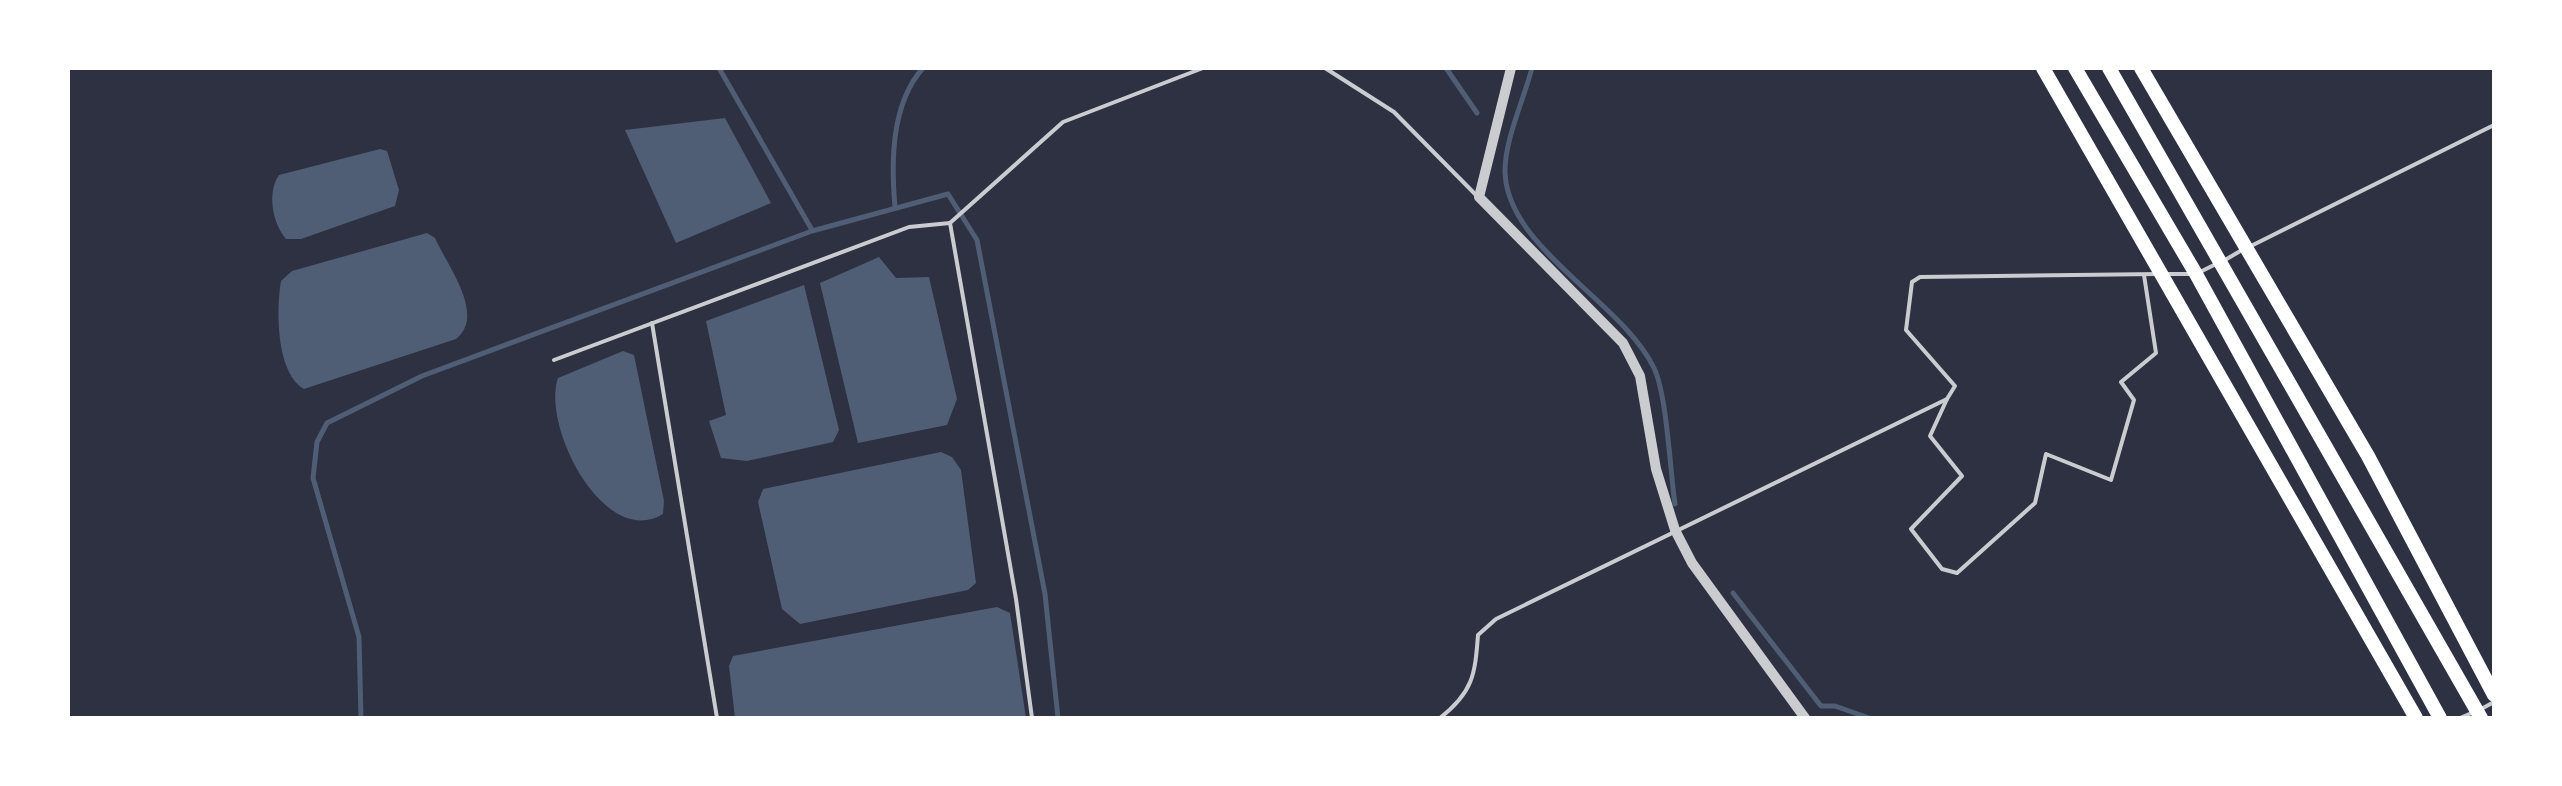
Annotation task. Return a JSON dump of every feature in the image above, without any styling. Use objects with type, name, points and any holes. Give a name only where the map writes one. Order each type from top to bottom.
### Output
[{"type":"main road","points":[[2042,68],[2165,274],[2416,718]]},
{"type":"main road","points":[[2075,68],[2196,274],[2440,718]]},
{"type":"main road","points":[[2109,68],[2480,715]]},
{"type":"main road","points":[[2142,68],[2368,456],[2494,699]]},
{"type":"street","points":[[1511,68],[1478,197],[1623,343],[1640,376],[1656,469],[1675,530],[1692,562],[1805,718]]},
{"type":"lane","points":[[554,360],[910,228],[950,222],[1063,122],[1203,68]]},
{"type":"lane","points":[[1325,68],[1394,112],[1478,197]]},
{"type":"lane","points":[[2144,274],[2156,352],[2122,382],[2134,400],[2111,480],[2046,454],[2035,504],[1957,573],[1942,569],[1911,529],[1962,476],[1930,436],[1956,386],[1906,330],[1912,282],[1920,277],[2144,274],[2196,274],[2494,124]]},
{"type":"lane","points":[[950,222],[1016,599],[1032,718]]},
{"type":"lane","points":[[652,322],[717,718]]},
{"type":"lane","points":[[1440,718],[1456,706],[1474,680],[1478,635],[1496,619],[1947,399]]},
{"type":"lane","points":[[2460,718],[2480,715],[2494,699]]},
{"type":"water","points":[[725,118],[771,203],[676,243],[625,130]]},
{"type":"water","points":[[380,149],[387,151],[399,190],[395,206],[301,239],[286,239],[277,225],[273,207],[273,190],[279,175]]},
{"type":"water","points":[[427,233],[435,238],[462,290],[467,317],[464,329],[456,339],[304,389],[295,381],[283,355],[279,324],[281,281],[292,271]]},
{"type":"water","points":[[879,257],[896,278],[929,277],[957,399],[947,425],[858,443],[820,283]]},
{"type":"water","points":[[804,285],[839,430],[833,442],[747,461],[721,458],[709,421],[726,415],[706,321]]},
{"type":"water","points":[[623,351],[634,355],[664,501],[663,514],[641,520],[619,515],[582,478],[568,452],[555,399],[558,378]]},
{"type":"water","points":[[941,452],[952,457],[961,470],[976,583],[968,590],[800,624],[782,609],[758,502],[763,489]]},
{"type":"water","points":[[997,607],[1010,613],[1026,718],[735,718],[729,666],[733,656]]},
{"type":"waterway","points":[[719,68],[812,230]]},
{"type":"waterway","points":[[895,207],[895,134],[912,82],[923,68]]},
{"type":"waterway","points":[[1446,68],[1477,113]]},
{"type":"waterway","points":[[1532,68],[1506,159],[1510,199],[1544,250],[1617,320],[1654,368],[1665,414],[1675,504]]},
{"type":"waterway","points":[[361,718],[359,637],[313,478],[317,442],[327,423],[422,376],[812,231],[948,194],[977,240],[1045,594],[1058,718]]},
{"type":"waterway","points":[[1733,593],[1821,706],[1835,706],[1869,718]]}]
